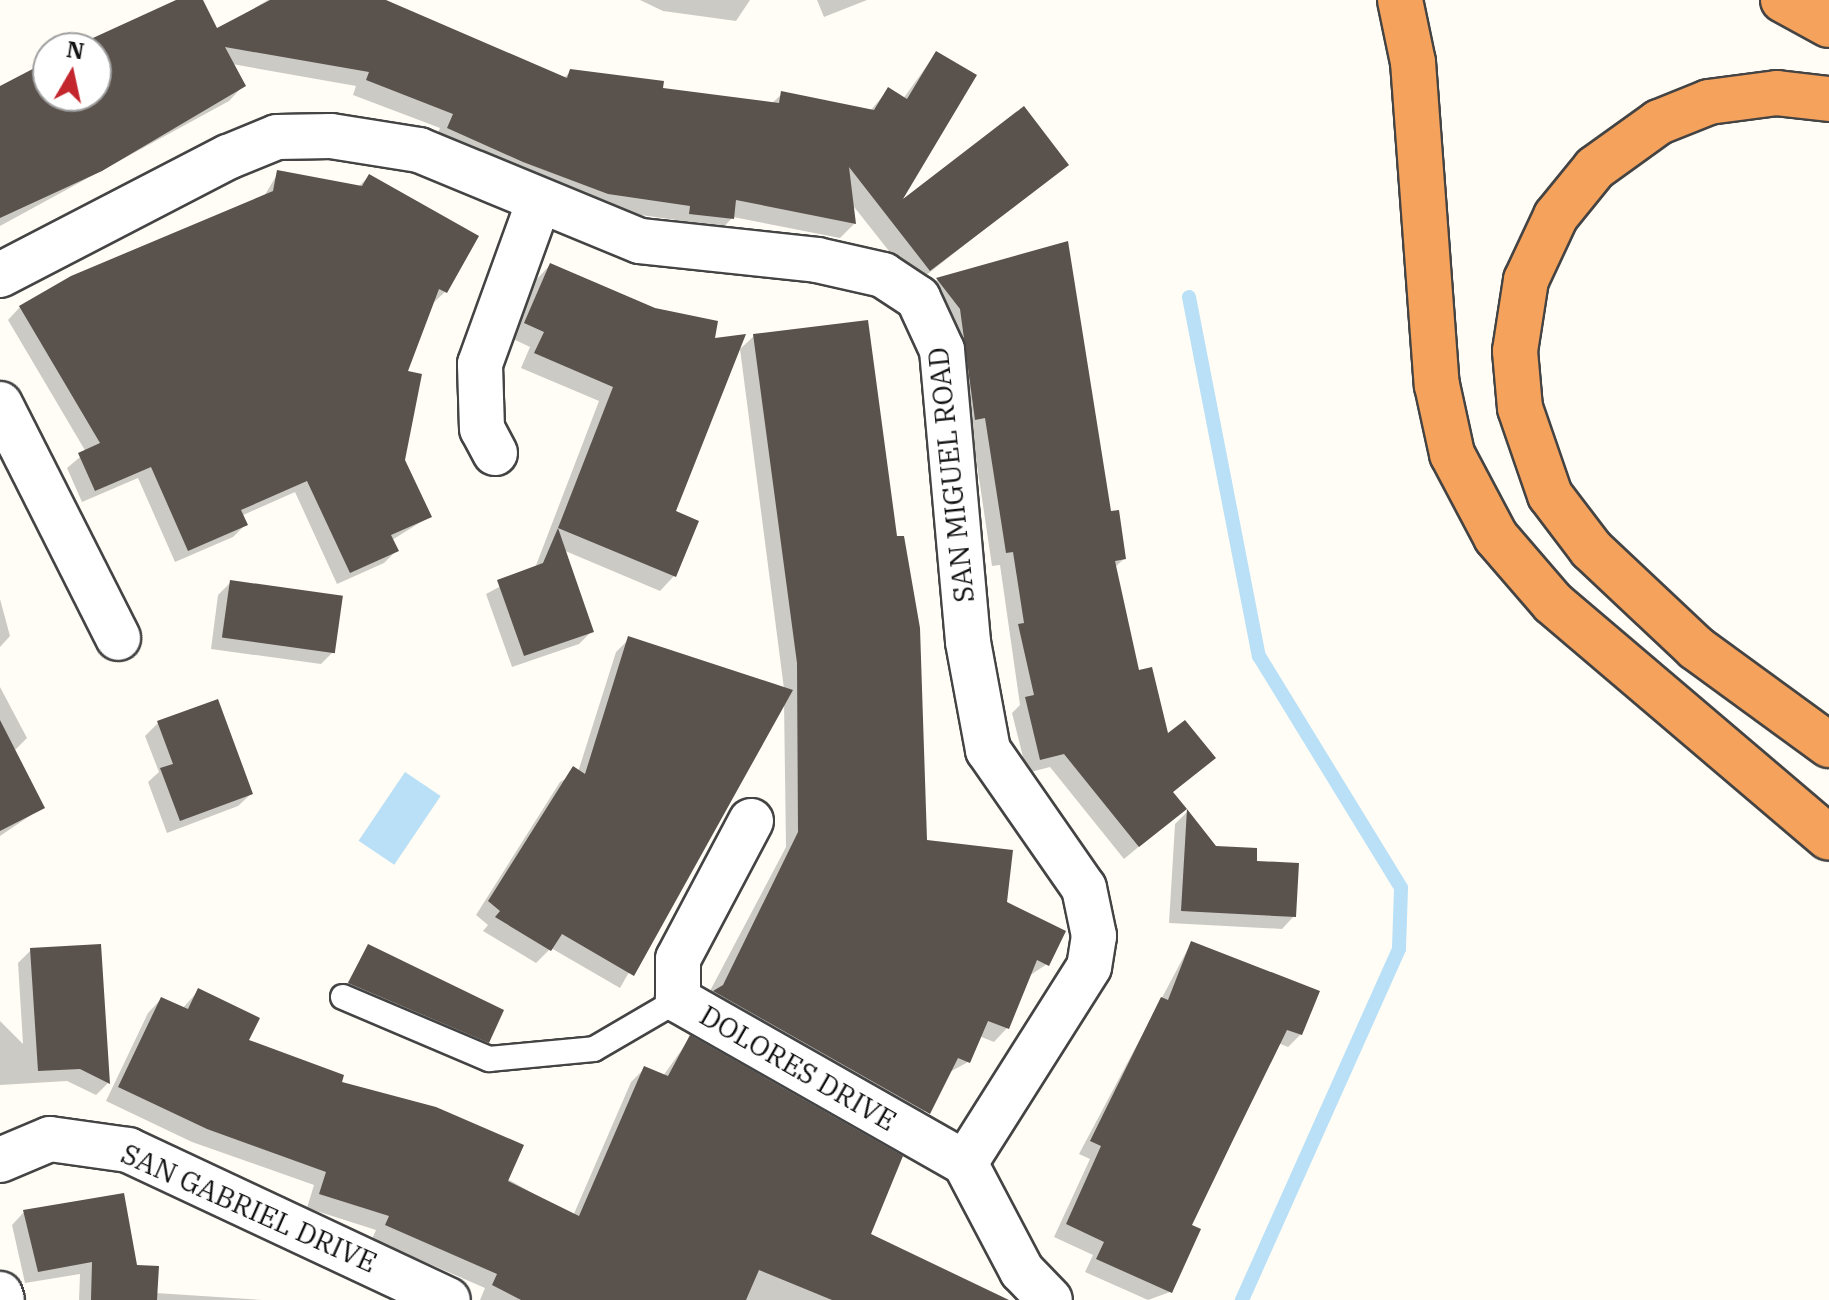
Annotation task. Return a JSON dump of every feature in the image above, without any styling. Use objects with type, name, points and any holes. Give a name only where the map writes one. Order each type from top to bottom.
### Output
[{"type":"highway","points":[[1400,0],[1413,62],[1437,385],[1452,454],[1496,537],[1553,603],[1829,838]]},
{"type":"highway","points":[[1783,0],[1829,25]]},
{"type":"highway","points":[[1829,99],[1777,93],[1709,102],[1659,122],[1595,168],[1556,216],[1526,280],[1515,351],[1520,408],[1550,495],[1591,549],[1696,648],[1829,745]]},
{"type":"street","name":"SAN MIGUEL ROAD","points":[[0,275],[277,137],[331,136],[419,150],[538,204],[640,241],[883,275],[918,298],[942,350],[968,642],[988,750],[1084,888],[1094,936],[1089,967],[965,1163]]},
{"type":"street","points":[[495,453],[482,429],[480,364],[538,204]]},
{"type":"street","points":[[0,404],[118,638]]},
{"type":"street","name":"DOLORES DRIVE","points":[[751,821],[678,959],[678,1000],[965,1163]]},
{"type":"street","name":"SAN GABRIEL DRIVE","points":[[0,1160],[50,1139],[128,1150],[448,1300]]},
{"type":"street","points":[[965,1163],[989,1218],[1050,1300]]},
{"type":"street","points":[[0,1294],[2,1300]]},
{"type":"lane","points":[[343,997],[489,1059],[594,1049],[678,1000]]},
{"type":"water","points":[[405,772],[441,796],[394,865],[359,841]]},
{"type":"building","points":[[176,0],[203,0],[217,28],[270,0],[386,0],[567,78],[570,69],[664,81],[663,88],[779,103],[781,91],[874,110],[888,87],[907,99],[936,51],[977,75],[903,199],[1024,106],[1069,165],[930,271],[849,167],[856,224],[736,200],[734,219],[689,214],[690,206],[608,194],[523,162],[447,128],[453,114],[366,80],[369,72],[225,47],[246,86],[102,171],[0,218],[0,86],[32,69],[32,112],[112,112],[112,32],[106,32]]},
{"type":"building","points":[[277,170],[362,186],[369,174],[479,236],[447,293],[439,289],[408,371],[422,374],[405,460],[432,517],[391,535],[399,551],[350,573],[307,481],[241,510],[248,525],[188,551],[151,467],[95,491],[78,453],[100,443],[19,306],[71,276],[273,191]]},
{"type":"building","points":[[1068,241],[1111,511],[1119,510],[1126,559],[1115,561],[1139,670],[1152,667],[1168,733],[1185,720],[1216,758],[1173,792],[1187,809],[1139,847],[1064,754],[1040,760],[1025,697],[1034,695],[1018,624],[1024,623],[1013,552],[1006,553],[985,418],[975,420],[960,309],[936,278]]},
{"type":"building","points":[[550,263],[655,308],[718,321],[715,338],[746,334],[676,511],[699,521],[676,577],[558,528],[613,387],[534,353],[544,332],[524,323]]},
{"type":"building","points":[[868,320],[897,536],[904,536],[920,628],[927,840],[1013,850],[1007,902],[1066,931],[1049,966],[1037,960],[1009,1029],[988,1021],[970,1063],[958,1058],[930,1114],[713,991],[723,985],[798,832],[797,663],[753,334]]},
{"type":"building","points":[[558,528],[594,632],[524,656],[497,580],[543,563]]},
{"type":"building","points":[[230,580],[343,596],[335,653],[222,637]]},
{"type":"building","points":[[628,636],[793,690],[634,976],[562,934],[551,951],[495,917],[500,911],[488,901],[573,766],[585,774]]},
{"type":"building","points":[[218,699],[253,794],[180,821],[160,768],[173,764],[157,721]]},
{"type":"building","points":[[0,720],[45,808],[0,831]]},
{"type":"building","points":[[1187,809],[1216,846],[1257,848],[1257,861],[1299,863],[1296,917],[1181,911]]},
{"type":"building","points":[[1191,941],[1320,991],[1302,1035],[1287,1030],[1234,1138],[1192,1225],[1201,1229],[1172,1293],[1096,1259],[1104,1242],[1066,1224],[1101,1146],[1090,1141],[1161,997],[1168,1000]]},
{"type":"building","points":[[101,944],[110,1084],[80,1069],[38,1071],[30,948]]},
{"type":"building","points":[[368,944],[504,1010],[489,1043],[348,983]]},
{"type":"building","points":[[198,988],[260,1018],[249,1040],[344,1075],[342,1082],[436,1107],[524,1145],[508,1181],[579,1216],[644,1066],[668,1076],[690,1035],[903,1156],[871,1234],[1009,1300],[832,1300],[759,1270],[746,1300],[521,1300],[492,1285],[497,1274],[385,1225],[389,1216],[319,1194],[326,1172],[207,1129],[118,1087],[161,997],[188,1009]]},
{"type":"building","points":[[124,1193],[137,1265],[159,1266],[157,1300],[91,1300],[92,1262],[38,1272],[23,1210]]},
{"type":"waterway","points":[[1189,297],[1259,656],[1401,888],[1399,949],[1242,1300]]}]
